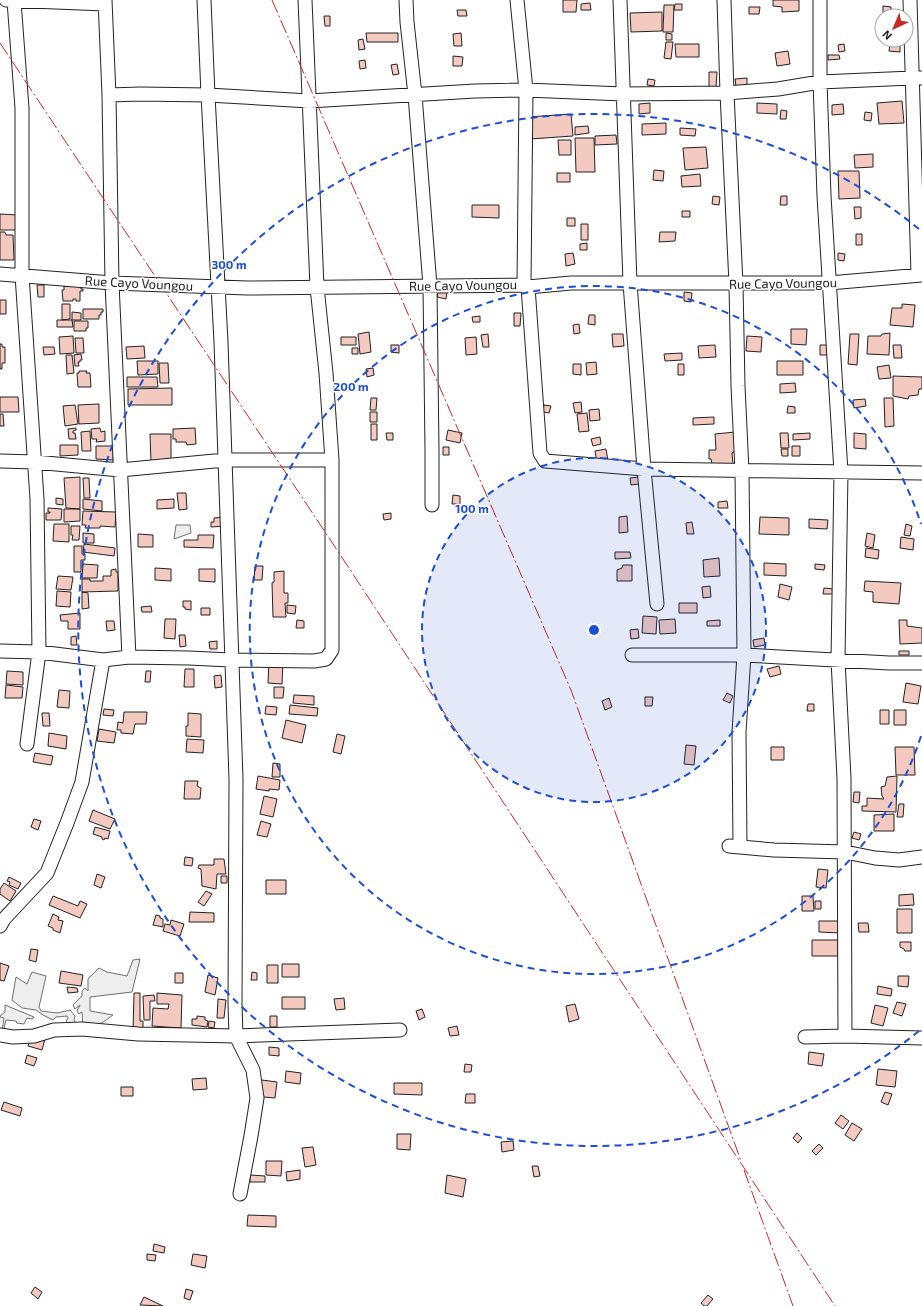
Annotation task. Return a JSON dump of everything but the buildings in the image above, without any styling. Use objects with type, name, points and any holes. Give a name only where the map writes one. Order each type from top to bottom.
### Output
[{"type":"street","points":[[6,0],[105,2],[109,95],[112,282],[129,657]]},
{"type":"street","points":[[14,0],[22,108],[22,275],[38,499],[38,652],[27,744]]},
{"type":"street","points":[[204,0],[219,286],[236,778],[236,1036],[253,1070],[257,1098],[240,1194]]},
{"type":"street","points":[[0,651],[38,652],[103,660],[129,657],[231,660],[314,660],[326,659],[332,650],[332,460],[326,373],[317,287],[305,0]]},
{"type":"street","points":[[406,0],[430,286],[432,505]]},
{"type":"street","points":[[517,0],[526,90],[526,286],[540,453],[545,461],[644,469],[922,473]]},
{"type":"street","points":[[620,0],[630,284],[644,469],[657,604]]},
{"type":"street","points":[[724,0],[742,471],[744,655],[734,847],[845,852],[875,858],[899,860],[922,857]]},
{"type":"street","points":[[820,0],[820,82],[824,196],[841,472],[838,660],[844,778],[844,1036]]},
{"type":"street","points":[[910,0],[917,78],[920,275]]},
{"type":"street","points":[[109,95],[208,95],[309,101],[526,90],[623,94],[727,93],[778,89],[820,82],[917,78]]},
{"type":"street","name":"Rue Cayo Voungou","points":[[0,274],[112,282],[247,288],[526,286],[571,284],[829,283],[920,275]]},
{"type":"street","points":[[0,462],[35,462],[120,470],[225,460],[332,460]]},
{"type":"street","points":[[632,655],[744,655],[889,663],[922,663]]},
{"type":"street","points":[[0,926],[4,919],[46,873],[67,823],[82,782],[103,660]]},
{"type":"street","points":[[0,1035],[34,1036],[54,1030],[82,1029],[138,1034],[236,1036],[400,1030]]},
{"type":"street","points":[[805,1037],[844,1036],[922,1038]]},
{"type":"shaded area","points":[[176,525],[190,525],[191,533],[174,539]]},
{"type":"shaded area","points":[[140,959],[132,992],[90,997],[90,1011],[113,1015],[95,1028],[83,1027],[82,1012],[79,1014],[77,1011],[80,1005],[75,1009],[73,1005],[82,996],[82,991],[85,988],[88,991],[88,979],[99,968],[107,972],[127,976],[133,960]]},
{"type":"shaded area","points":[[32,972],[46,976],[39,1007],[41,1011],[57,1013],[70,1010],[75,1016],[75,1022],[71,1026],[66,1021],[68,1018],[67,1016],[56,1017],[53,1020],[36,1010],[22,1008],[12,1000],[16,977],[27,984]]},
{"type":"shaded area","points":[[5,1005],[34,1017],[32,1019],[27,1018],[24,1024],[6,1020],[3,1032],[4,1018],[0,1016],[5,1012]]},
{"type":"power","points":[[272,0],[571,690],[741,1161]]},
{"type":"power","points":[[0,43],[343,559],[835,1306]]},
{"type":"power","points":[[744,1170],[793,1306]]}]
